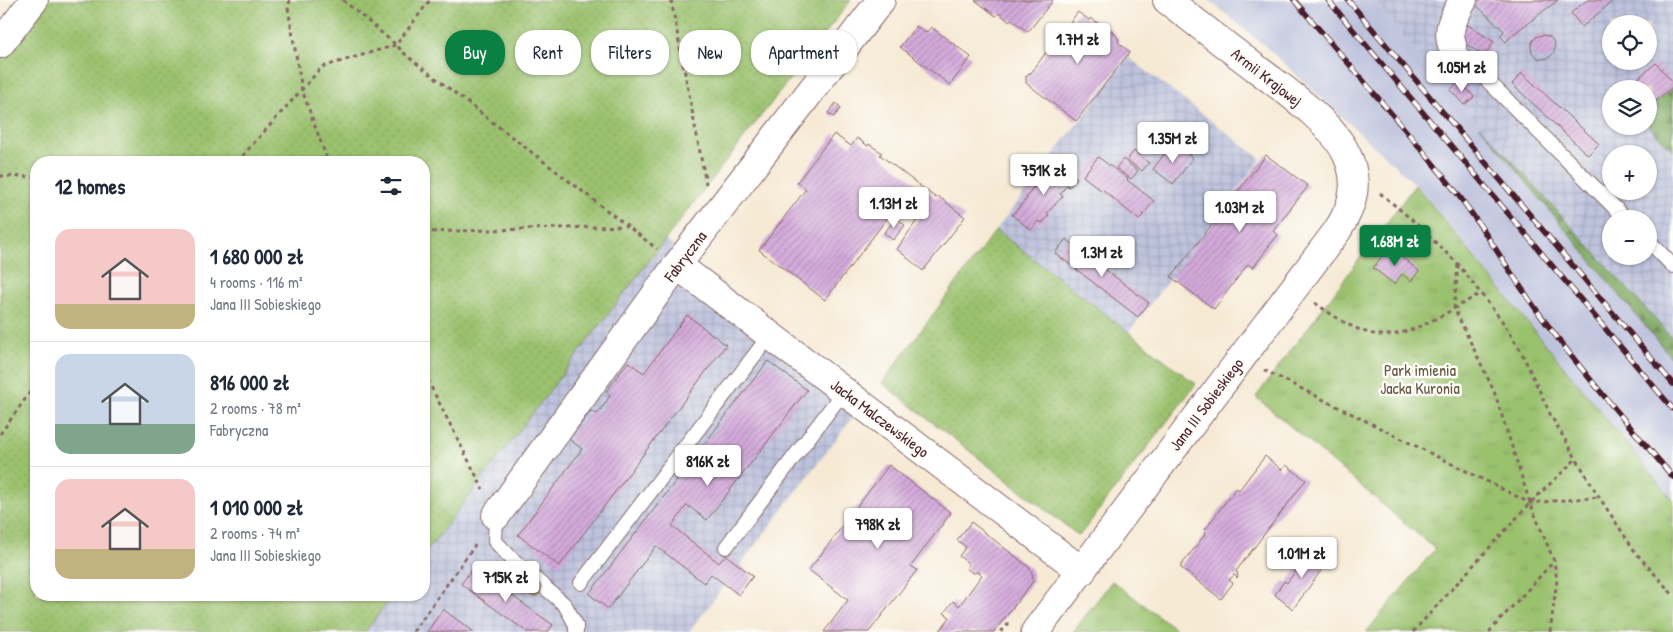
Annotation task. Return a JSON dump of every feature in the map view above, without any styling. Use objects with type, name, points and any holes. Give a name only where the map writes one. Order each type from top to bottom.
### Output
[{"type":"street","points":[[0,44],[34,0]]},
{"type":"street","name":"Fabryczna","points":[[496,516],[677,265],[881,0]]},
{"type":"street","name":"Armii Krajowej","points":[[1167,0],[1286,91],[1314,115],[1334,135],[1346,152],[1351,168]]},
{"type":"street","points":[[1452,45],[1449,36],[1451,24],[1463,0]]},
{"type":"street","name":"Jana III Sobieskiego","points":[[1036,632],[1347,216],[1355,187],[1351,168]]},
{"type":"street","name":"Jacka Malczewskiego","points":[[677,265],[1082,571]]},
{"type":"lane","points":[[1452,45],[1617,210]]},
{"type":"lane","points":[[1657,249],[1673,266]]},
{"type":"lane","points":[[581,582],[770,335]]},
{"type":"lane","points":[[726,548],[844,391]]},
{"type":"lane","points":[[496,516],[495,541],[511,558],[565,605],[576,625],[576,632]]},
{"type":"path","points":[[290,0],[288,8],[302,90],[326,156]]},
{"type":"path","points":[[343,0],[407,56],[677,265]]},
{"type":"path","points":[[242,156],[322,67],[396,45],[430,0]]},
{"type":"path","points":[[671,0],[699,142],[712,220]]},
{"type":"path","points":[[1351,168],[1410,218],[1458,264],[1482,293],[1502,320],[1521,351],[1551,416],[1599,497],[1636,553],[1673,595]]},
{"type":"path","points":[[0,176],[30,177]]},
{"type":"path","points":[[430,232],[628,226]]},
{"type":"path","points":[[1458,264],[1454,308],[1494,391],[1530,503],[1554,561],[1558,580],[1550,632]]},
{"type":"path","points":[[1294,288],[1351,325],[1383,336],[1401,333],[1419,326],[1482,293]]},
{"type":"path","points":[[1240,358],[1530,503],[1599,497]]},
{"type":"path","points":[[413,632],[496,516],[430,385]]},
{"type":"path","points":[[0,434],[30,392]]},
{"type":"path","points":[[1414,632],[1530,503],[1576,459]]},
{"type":"path","points":[[1489,632],[1554,561]]},
{"type":"shaded area","points":[[1209,0],[1373,0],[1480,126],[1673,360],[1673,500],[1416,185],[1266,47]]},
{"type":"shaded area","points":[[1373,0],[1673,0],[1673,88],[1657,102],[1657,80],[1602,80],[1602,135],[1657,135],[1673,151],[1673,339],[1606,265],[1657,265],[1657,210],[1602,210],[1602,261],[1480,126]]},
{"type":"shaded area","points":[[1128,57],[1261,159],[1129,332],[996,230]]},
{"type":"shaded area","points":[[665,240],[869,396],[689,632],[365,632],[388,601],[430,601],[430,547]]},
{"type":"green space","points":[[45,0],[851,0],[828,30],[751,30],[751,75],[793,75],[430,547],[430,156],[30,156],[30,601],[388,601],[365,632],[0,632],[0,58]]},
{"type":"green space","points":[[1673,88],[1673,151],[1657,135],[1657,102]]},
{"type":"green space","points":[[1480,126],[1602,261],[1602,265],[1606,265],[1673,339],[1673,360]]},
{"type":"green space","name":"Park imienia Jacka Kuronia","points":[[1415,185],[1673,500],[1673,632],[1366,632],[1435,549],[1256,397]]},
{"type":"green space","points":[[996,230],[1196,384],[1079,536],[882,383]]},
{"type":"green space","points":[[1112,581],[1180,632],[1073,632]]},
{"type":"building","points":[[975,0],[1053,0],[1028,32],[1011,19],[1009,21],[999,13],[996,16]]},
{"type":"building","points":[[1477,0],[1558,0],[1511,36],[1506,42],[1500,36],[1504,31],[1475,4]]},
{"type":"building","points":[[1587,0],[1614,0],[1582,27],[1571,13]]},
{"type":"building","points":[[1078,12],[1089,20],[1091,18],[1105,29],[1107,27],[1115,34],[1119,40],[1118,42],[1130,52],[1076,121],[1026,83],[1026,76],[1031,73],[1059,32],[1063,31]]},
{"type":"building","points":[[1468,25],[1494,42],[1484,56],[1458,39]]},
{"type":"building","points":[[916,26],[926,33],[931,27],[971,57],[950,85],[900,47]]},
{"type":"building","points":[[1543,35],[1551,39],[1555,47],[1551,55],[1543,59],[1535,55],[1531,47],[1535,39]]},
{"type":"building","points":[[1657,64],[1673,83],[1673,86],[1657,100],[1657,80],[1636,80],[1648,70],[1657,70]]},
{"type":"building","points":[[1522,73],[1599,144],[1588,155],[1512,84]]},
{"type":"building","points":[[1460,81],[1474,97],[1464,105],[1450,90]]},
{"type":"building","points":[[836,103],[841,108],[834,117],[828,113]]},
{"type":"building","points":[[1188,124],[1203,135],[1189,154],[1174,142]]},
{"type":"building","points":[[834,134],[851,146],[857,138],[868,146],[869,144],[882,153],[880,155],[936,198],[938,196],[965,217],[923,271],[897,249],[918,219],[898,204],[825,300],[759,250],[806,189],[797,182]]},
{"type":"building","points":[[1173,143],[1193,158],[1173,184],[1153,169]]},
{"type":"building","points":[[1134,151],[1149,163],[1142,171],[1127,160]]},
{"type":"building","points":[[1266,155],[1308,186],[1273,231],[1278,235],[1253,268],[1248,264],[1214,309],[1171,277]]},
{"type":"building","points":[[1098,157],[1154,201],[1139,220],[1083,176]]},
{"type":"building","points":[[1123,159],[1138,171],[1131,179],[1116,168]]},
{"type":"building","points":[[1055,161],[1077,178],[1069,187],[1067,185],[1060,194],[1063,196],[1047,213],[1049,215],[1042,223],[1038,221],[1031,230],[1012,215],[1027,198],[1033,187],[1035,188],[1042,180],[1040,178]]},
{"type":"building","points":[[896,218],[905,225],[893,240],[884,233]]},
{"type":"building","points":[[1066,239],[1149,303],[1138,317],[1055,253]]},
{"type":"building","points":[[1389,247],[1419,271],[1411,281],[1402,274],[1394,284],[1373,268]]},
{"type":"building","points":[[687,315],[726,345],[559,566],[518,535],[582,449],[569,439],[591,411],[597,414],[604,405],[610,396],[606,392],[628,362],[644,373]]},
{"type":"building","points":[[768,361],[807,390],[707,520],[687,505],[672,526],[719,563],[726,555],[753,576],[739,595],[711,574],[704,583],[656,546],[608,609],[589,594]]},
{"type":"building","points":[[1265,456],[1282,470],[1286,465],[1306,480],[1236,571],[1238,573],[1237,578],[1234,575],[1229,580],[1233,583],[1221,599],[1180,567],[1206,533],[1204,531],[1236,488],[1239,490]]},
{"type":"building","points":[[889,465],[951,513],[911,566],[917,570],[869,632],[824,632],[848,600],[809,570]]},
{"type":"building","points":[[971,522],[1029,567],[1033,581],[994,632],[939,632],[950,617],[944,613],[953,601],[959,606],[982,575],[978,572],[973,573],[966,568],[969,564],[959,556],[966,547],[957,540]]},
{"type":"building","points":[[1313,548],[1329,560],[1293,609],[1275,595],[1284,581],[1287,583]]},
{"type":"building","points":[[473,568],[553,625],[548,632],[527,632],[461,584]]},
{"type":"building","points":[[443,609],[452,616],[474,632],[427,632]]},
{"type":"railway","points":[[1294,0],[1453,188],[1557,337],[1605,398],[1673,477]]},
{"type":"railway","points":[[1328,0],[1673,409]]},
{"type":"railway","points":[[1348,0],[1673,384]]}]
